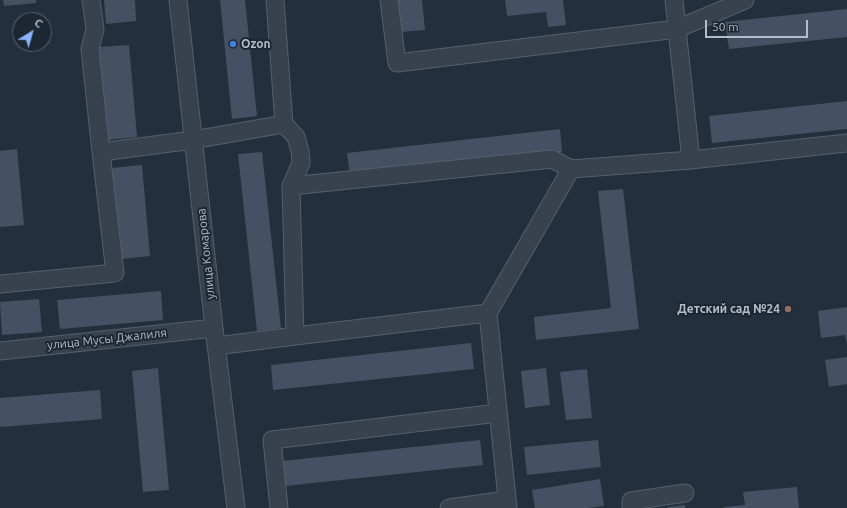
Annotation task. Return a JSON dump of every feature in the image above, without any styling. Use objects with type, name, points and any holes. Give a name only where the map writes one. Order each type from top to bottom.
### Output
[{"type":"street","points":[[0,284],[115,273],[90,49],[95,29],[91,0]]},
{"type":"street","name":"улица Комарова","points":[[178,0],[216,346],[236,508]]},
{"type":"street","points":[[275,0],[284,124],[296,137],[300,151],[301,163],[291,186],[295,336]]},
{"type":"street","points":[[389,0],[397,63],[677,29],[745,0],[750,0]]},
{"type":"street","points":[[674,0],[691,160]]},
{"type":"street","points":[[101,152],[193,140],[284,124]]},
{"type":"street","points":[[291,186],[552,159],[571,169],[691,160],[847,142]]},
{"type":"street","points":[[449,508],[508,504],[488,313],[571,169]]},
{"type":"street","points":[[216,346],[488,313]]},
{"type":"street","name":"улица Мусы Джалиля","points":[[0,351],[214,328]]},
{"type":"street","points":[[278,508],[272,440],[498,413]]},
{"type":"street","points":[[631,508],[631,500],[686,493]]},
{"type":"building","points":[[3,0],[36,0],[36,3],[4,6]]},
{"type":"building","points":[[104,0],[135,0],[136,21],[106,24]]},
{"type":"building","points":[[220,0],[245,0],[257,116],[232,119]]},
{"type":"building","points":[[397,0],[422,0],[425,30],[401,32]]},
{"type":"building","points":[[505,0],[563,0],[566,25],[548,27],[546,12],[507,16]]},
{"type":"building","points":[[847,9],[847,37],[729,49],[725,22]]},
{"type":"building","points":[[129,45],[137,137],[107,140],[99,47]]},
{"type":"building","points":[[847,101],[847,129],[712,143],[709,116]]},
{"type":"building","points":[[560,129],[562,152],[350,176],[347,153]]},
{"type":"building","points":[[17,149],[24,225],[0,227],[0,151]]},
{"type":"building","points":[[262,152],[281,328],[257,331],[238,154]]},
{"type":"building","points":[[142,165],[150,256],[121,259],[112,168]]},
{"type":"building","points":[[623,189],[639,329],[536,340],[534,317],[611,308],[598,191]]},
{"type":"building","points":[[161,291],[163,320],[60,329],[57,300]]},
{"type":"building","points":[[39,299],[42,332],[2,335],[0,302]]},
{"type":"building","points":[[847,307],[847,344],[845,335],[821,338],[818,311]]},
{"type":"building","points":[[471,343],[474,369],[273,390],[271,365]]},
{"type":"building","points":[[847,357],[847,384],[829,387],[825,360]]},
{"type":"building","points":[[158,368],[169,490],[143,492],[132,371]]},
{"type":"building","points":[[546,368],[550,405],[525,408],[521,371]]},
{"type":"building","points":[[587,369],[592,418],[566,420],[560,372]]},
{"type":"building","points":[[100,390],[102,419],[0,427],[0,398]]},
{"type":"building","points":[[480,440],[483,465],[285,486],[282,461]]},
{"type":"building","points":[[598,440],[601,467],[527,475],[524,447]]},
{"type":"building","points":[[600,479],[604,506],[588,508],[535,508],[532,490]]},
{"type":"building","points":[[797,487],[799,508],[724,508],[745,505],[743,492]]},
{"type":"building","points":[[685,505],[685,508],[667,508],[667,507]]},
{"type":"place","name":"Ozon","points":[[233,44]]},
{"type":"place","name":"Детский сад №24","points":[[788,309]]}]
